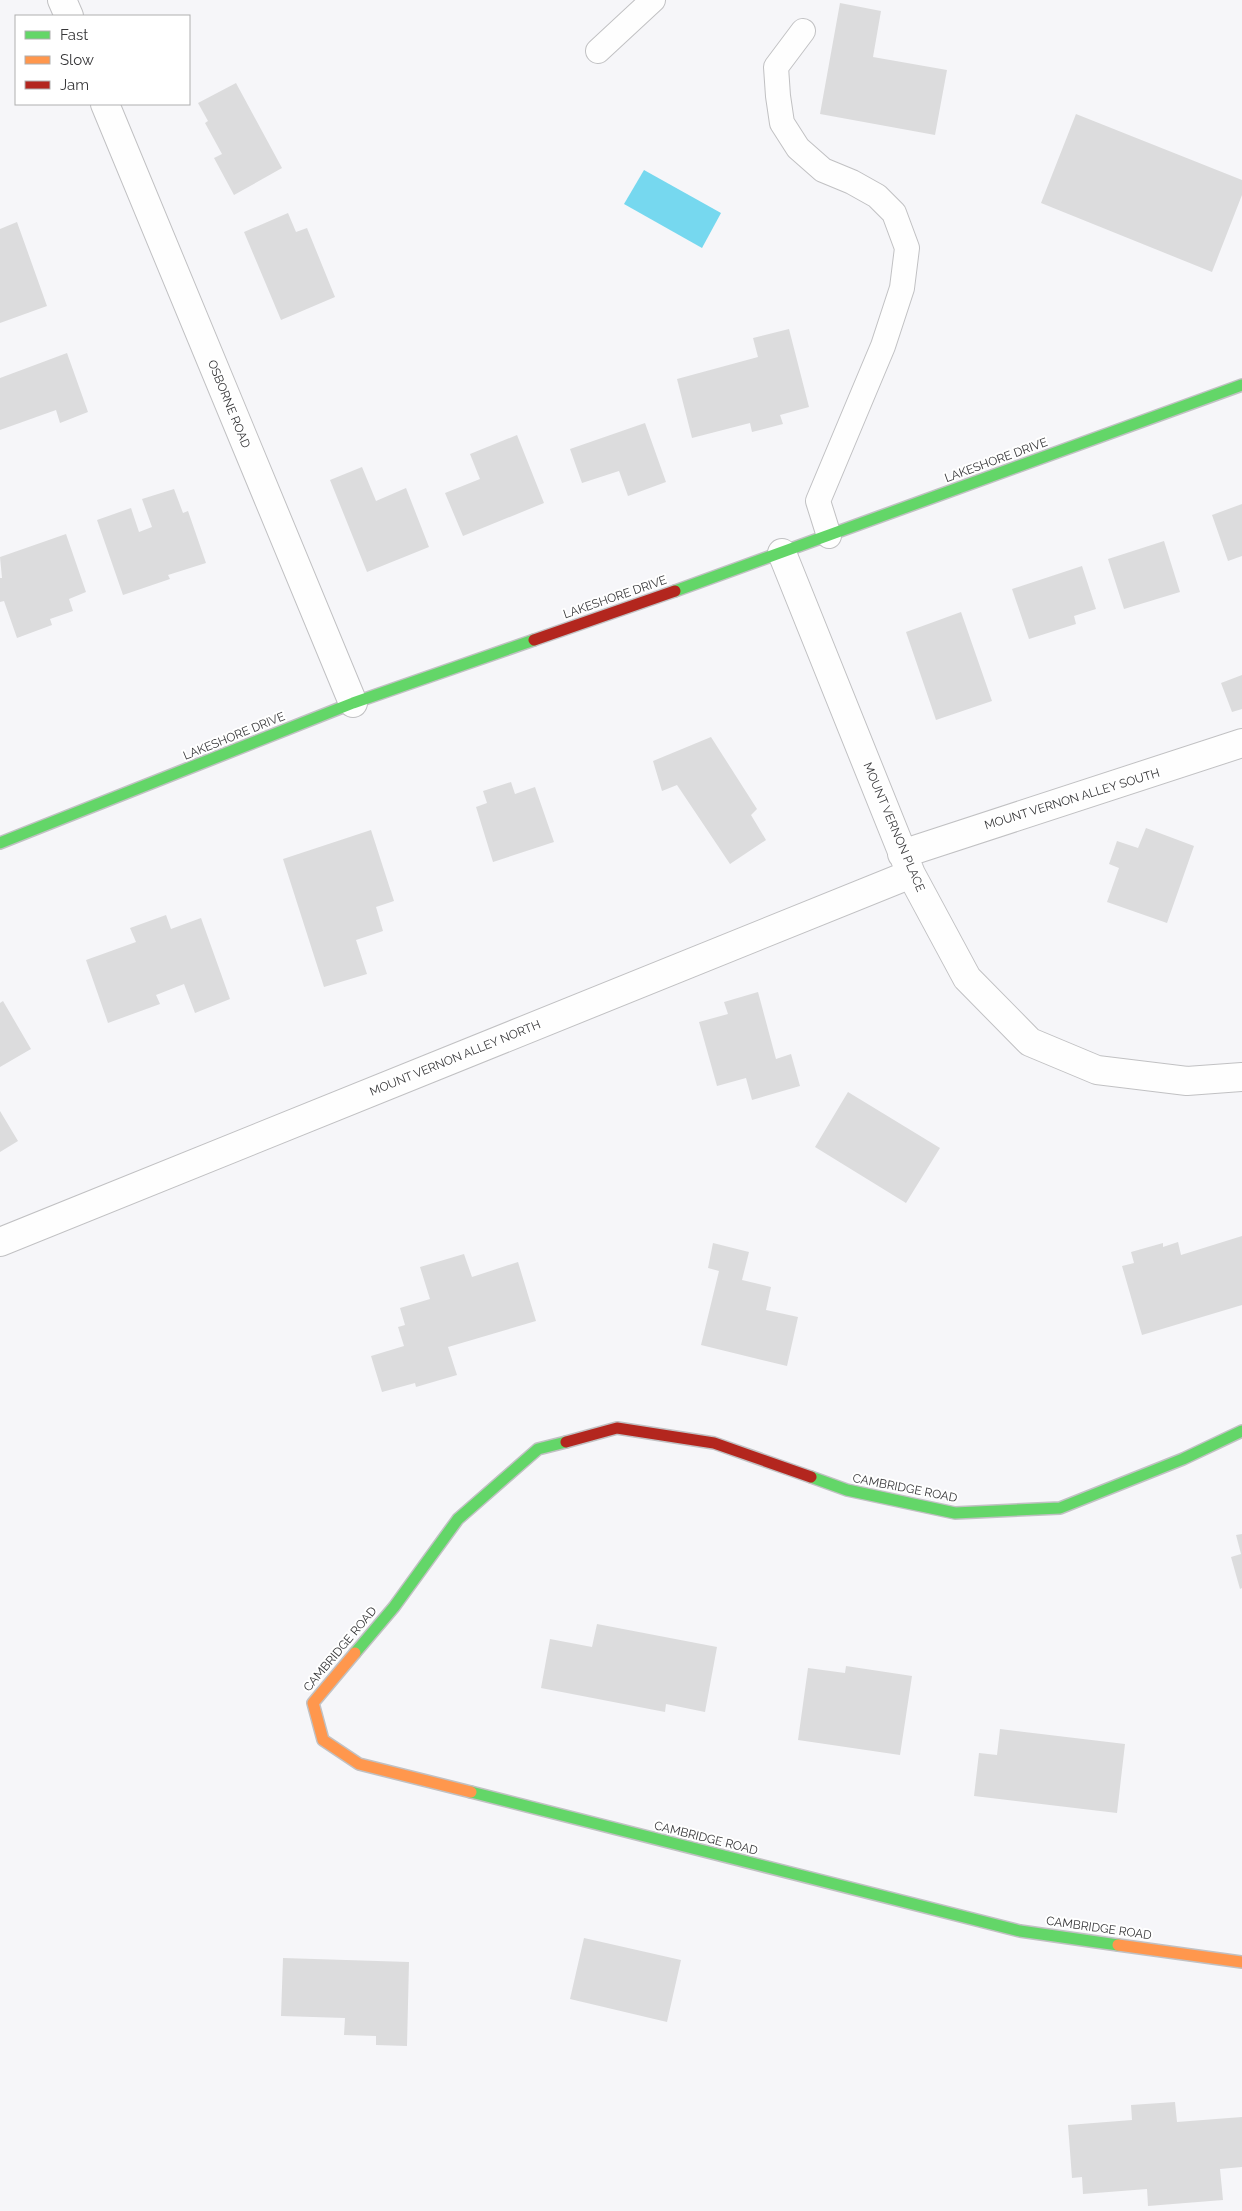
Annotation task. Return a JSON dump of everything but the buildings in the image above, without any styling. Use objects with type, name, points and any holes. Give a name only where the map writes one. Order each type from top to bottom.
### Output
[{"type":"street","points":[[62,0],[69,15]]},
{"type":"street","name":"OSBORNE ROAD","points":[[105,105],[353,703]]},
{"type":"street","name":"LAKESHORE DRIVE","points":[[0,843],[353,703],[782,553],[1242,385]]},
{"type":"street","name":"MOUNT VERNON PLACE","points":[[782,553],[906,864],[967,978],[1030,1042],[1096,1070],[1187,1081],[1242,1076]]},
{"type":"street","name":"MOUNT VERNON ALLEY SOUTH","points":[[906,864],[1242,743]]},
{"type":"street","name":"MOUNT VERNON ALLEY NORTH","points":[[0,1242],[906,864]]},
{"type":"street","name":"CAMBRIDGE ROAD","points":[[1242,1431],[1182,1459],[1060,1508],[955,1513],[847,1490],[714,1443],[617,1428],[538,1449],[458,1519],[394,1607],[313,1703],[323,1740],[359,1764],[1020,1930],[1242,1962]]},
{"type":"lane","points":[[598,51],[653,0]]},
{"type":"lane","points":[[803,31],[776,67],[782,123],[798,148],[823,170],[852,182],[877,196],[894,213],[907,248],[902,288],[883,346],[818,501],[829,536]]},
{"type":"water","points":[[644,170],[721,213],[702,248],[624,204]]},
{"type":"traffic: fast","points":[[675,591],[1242,385]]},
{"type":"traffic: fast","points":[[0,843],[353,703],[534,640]]},
{"type":"traffic: fast","points":[[811,1477],[847,1490],[955,1513],[1060,1508],[1183,1459],[1242,1431]]},
{"type":"traffic: fast","points":[[355,1653],[394,1607],[458,1519],[538,1449],[566,1442]]},
{"type":"traffic: fast","points":[[471,1792],[1020,1931],[1118,1945]]},
{"type":"traffic: slow","points":[[355,1653],[313,1703],[323,1740],[359,1764],[471,1792]]},
{"type":"traffic: slow","points":[[1118,1945],[1242,1962]]},
{"type":"traffic: jam","points":[[534,640],[675,591]]},
{"type":"traffic: jam","points":[[566,1442],[617,1428],[714,1443],[811,1477]]}]
